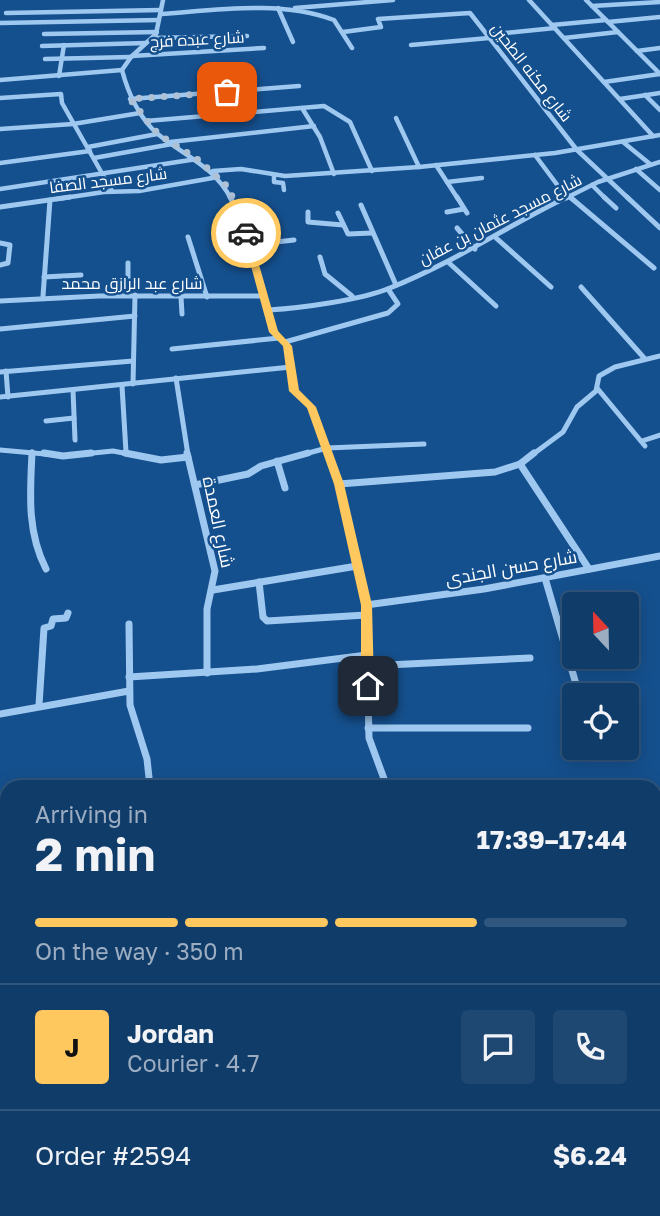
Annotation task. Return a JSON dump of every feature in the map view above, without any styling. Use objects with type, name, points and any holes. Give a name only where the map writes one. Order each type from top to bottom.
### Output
[{"type":"street","points":[[163,0],[157,32],[131,56],[122,70],[130,99],[158,134],[213,171],[236,203],[274,332],[282,340],[294,391],[312,407],[339,484],[366,605],[368,728],[372,749],[384,780]]},
{"type":"street","points":[[0,23],[281,9],[348,1],[393,0]]},
{"type":"street","points":[[529,0],[657,135]]},
{"type":"street","points":[[586,0],[660,74]]},
{"type":"street","points":[[592,6],[660,2]]},
{"type":"street","points":[[281,9],[328,17],[336,21],[352,48]]},
{"type":"street","points":[[281,9],[293,42]]},
{"type":"street","points":[[6,13],[160,14]]},
{"type":"street","name":"شارع مكنه الطحين","points":[[343,32],[381,27],[378,19],[470,13],[578,150],[660,228]]},
{"type":"street","points":[[411,45],[660,17]]},
{"type":"street","points":[[44,34],[157,32]]},
{"type":"street","points":[[564,38],[618,32]]},
{"type":"street","points":[[153,38],[247,36]]},
{"type":"street","points":[[42,46],[147,43]]},
{"type":"street","points":[[59,76],[64,45]]},
{"type":"street","name":"شارع عبده فرج","points":[[45,59],[264,48]]},
{"type":"street","points":[[637,51],[660,48]]},
{"type":"street","points":[[651,66],[660,64]]},
{"type":"street","points":[[0,80],[122,70]]},
{"type":"street","points":[[604,82],[660,74]]},
{"type":"street","points":[[130,99],[299,86]]},
{"type":"street","points":[[620,99],[660,93]]},
{"type":"street","points":[[0,98],[61,94],[62,103],[73,124],[112,191]]},
{"type":"street","points":[[645,95],[660,110]]},
{"type":"street","points":[[302,108],[314,126],[334,174]]},
{"type":"street","points":[[146,121],[330,108],[350,122],[372,171]]},
{"type":"street","points":[[0,129],[73,124],[140,113]]},
{"type":"street","points":[[396,118],[419,167]]},
{"type":"street","points":[[93,158],[171,143],[314,126]]},
{"type":"street","points":[[0,163],[89,149],[158,134]]},
{"type":"street","points":[[213,171],[241,169],[274,175],[334,174],[436,166],[578,150],[657,135]]},
{"type":"street","points":[[623,142],[650,164]]},
{"type":"street","points":[[535,155],[568,197],[654,268]]},
{"type":"street","points":[[0,189],[197,159]]},
{"type":"street","name":"شارع مسجد عثمان بن عفان","points":[[269,310],[388,289],[475,249],[524,218],[592,185],[660,162]]},
{"type":"street","points":[[436,166],[466,211],[447,212]]},
{"type":"street","points":[[636,169],[660,190]]},
{"type":"street","points":[[274,175],[274,182],[283,183],[284,190]]},
{"type":"street","name":"شارع مسجد الصفا","points":[[0,207],[112,191],[139,191],[218,177]]},
{"type":"street","points":[[447,183],[482,178]]},
{"type":"street","points":[[592,185],[617,208]]},
{"type":"street","points":[[43,296],[50,200]]},
{"type":"street","points":[[361,205],[396,285]]},
{"type":"street","points":[[308,212],[308,222],[343,225]]},
{"type":"street","points":[[338,213],[348,234],[372,233]]},
{"type":"street","points":[[457,228],[475,249]]},
{"type":"street","points":[[188,237],[207,297]]},
{"type":"street","points":[[495,237],[551,287]]},
{"type":"street","points":[[249,245],[294,240]]},
{"type":"street","points":[[0,265],[8,263],[10,245],[4,243]]},
{"type":"street","points":[[320,257],[326,274],[352,296]]},
{"type":"street","points":[[128,262],[128,294]]},
{"type":"street","points":[[448,262],[496,306]]},
{"type":"street","points":[[44,277],[81,275]]},
{"type":"street","points":[[581,287],[645,359]]},
{"type":"street","points":[[172,349],[282,340],[388,313],[398,304],[388,289]]},
{"type":"street","name":"شارع عبد الرازق محمد","points":[[0,301],[43,296],[128,294],[181,297],[264,296]]},
{"type":"street","points":[[132,384],[135,295]]},
{"type":"street","points":[[181,297],[182,314]]},
{"type":"street","points":[[0,329],[135,316]]},
{"type":"street","points":[[339,484],[495,472],[520,464],[563,432],[577,407],[594,393],[599,376],[609,369],[660,355]]},
{"type":"street","points":[[8,397],[3,371],[133,361]]},
{"type":"street","points":[[0,397],[290,367]]},
{"type":"street","name":"شارع العمدة","points":[[176,378],[188,457],[214,561],[213,590],[206,609],[207,673]]},
{"type":"street","points":[[122,386],[126,452]]},
{"type":"street","points":[[597,388],[644,443],[660,435]]},
{"type":"street","points":[[73,390],[75,440]]},
{"type":"street","points":[[46,421],[74,418]]},
{"type":"street","points":[[195,485],[248,474],[277,461],[327,448],[424,444]]},
{"type":"street","points":[[0,450],[63,456],[126,452],[156,459],[188,457]]},
{"type":"street","points":[[32,452],[31,531],[35,549],[46,569]]},
{"type":"street","points":[[277,461],[285,488]]},
{"type":"street","points":[[520,464],[589,569]]},
{"type":"street","name":"شارع حسن الجندى","points":[[366,605],[484,589],[660,556]]},
{"type":"street","points":[[213,590],[358,566]]},
{"type":"street","points":[[545,578],[576,683]]},
{"type":"street","points":[[259,582],[263,617],[267,621],[366,615]]},
{"type":"street","points":[[39,705],[44,628],[51,626],[52,620],[66,618],[68,613]]},
{"type":"street","points":[[129,624],[129,691],[134,719],[147,759],[149,780]]},
{"type":"street","points":[[129,677],[257,669],[367,655]]},
{"type":"street","points":[[367,666],[530,658]]},
{"type":"street","points":[[0,714],[129,691]]},
{"type":"street","points":[[368,728],[528,728]]},
{"type":"way so far","points":[[227,92],[130,99],[163,139],[197,159],[225,184],[236,203],[246,233]]},
{"type":"route","points":[[246,233],[275,335],[288,346],[294,391],[312,407],[339,484],[366,605],[368,686]]}]
